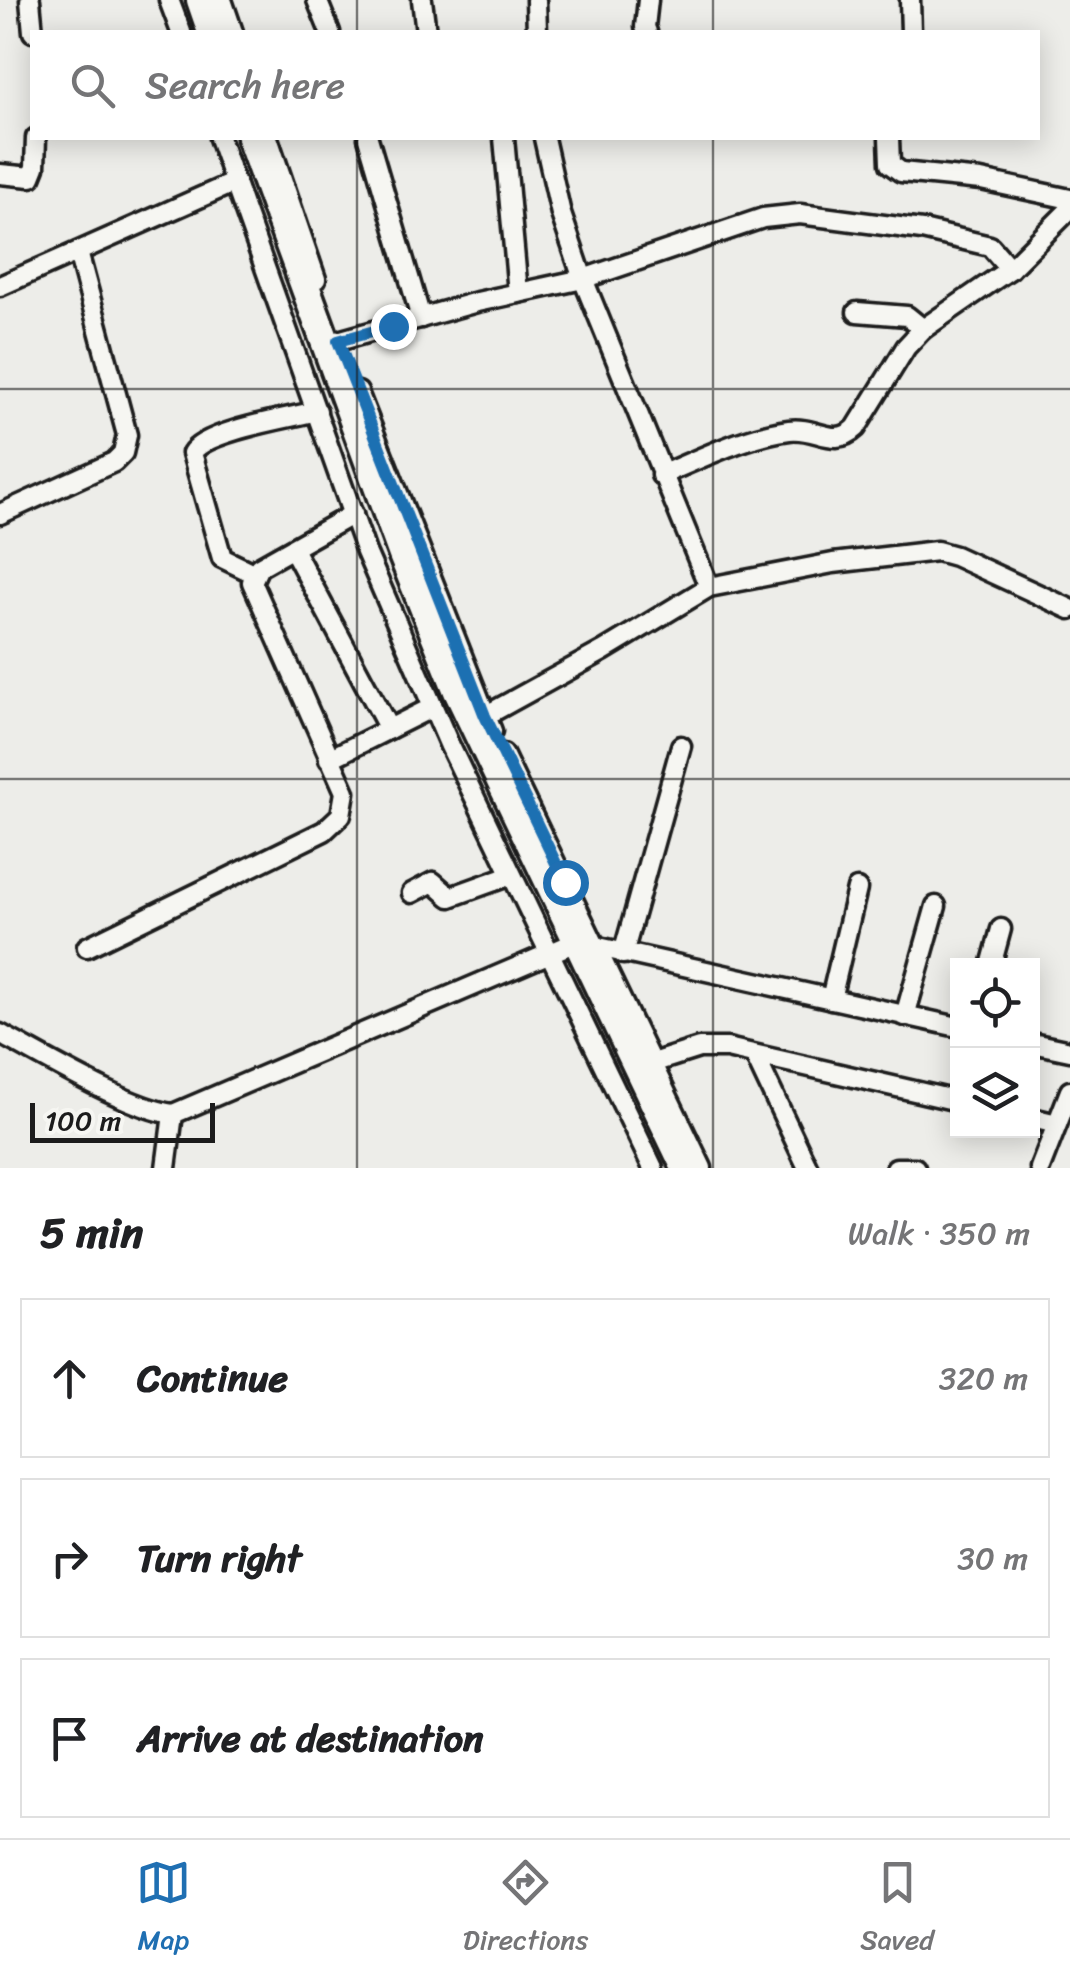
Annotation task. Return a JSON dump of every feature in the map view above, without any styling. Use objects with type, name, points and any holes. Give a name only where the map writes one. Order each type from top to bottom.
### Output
[{"type":"highway","points":[[184,0],[195,30]]},
{"type":"highway","points":[[200,0],[211,30]]},
{"type":"highway","points":[[235,140],[375,525],[436,679],[686,1168]]},
{"type":"highway","points":[[251,140],[403,555],[474,729],[668,1168]]},
{"type":"street","points":[[30,0],[33,30]]},
{"type":"street","points":[[169,0],[180,30]]},
{"type":"street","points":[[222,0],[231,30]]},
{"type":"street","points":[[317,0],[329,30]]},
{"type":"street","points":[[422,0],[426,30]]},
{"type":"street","points":[[536,0],[536,30]]},
{"type":"street","points":[[647,30],[648,0]]},
{"type":"street","points":[[910,0],[911,30]]},
{"type":"street","points":[[0,174],[31,176],[36,167],[36,140]]},
{"type":"street","points":[[220,140],[353,514],[433,707],[511,875],[571,949],[652,1062],[702,1168]]},
{"type":"street","points":[[269,140],[338,341],[485,716],[653,1168]]},
{"type":"street","points":[[369,140],[420,318]]},
{"type":"street","points":[[504,140],[518,293]]},
{"type":"street","points":[[544,140],[561,214],[582,279],[709,587]]},
{"type":"street","points":[[889,140],[890,164],[901,172],[981,180],[1070,199]]},
{"type":"street","points":[[0,286],[235,182]]},
{"type":"street","points":[[661,475],[746,441],[792,429],[810,430],[837,440],[847,437],[906,347],[923,329],[1010,269],[1070,209]]},
{"type":"street","points":[[338,341],[582,279],[763,218],[800,214],[922,230],[990,246],[1010,269]]},
{"type":"street","points":[[0,514],[114,462],[127,446],[78,252]]},
{"type":"street","points":[[857,312],[907,316],[923,329]]},
{"type":"street","points":[[255,574],[222,558],[192,457],[193,449],[222,436],[317,411]]},
{"type":"street","points":[[87,948],[336,822],[345,792],[254,592],[259,567],[353,514]]},
{"type":"street","points":[[293,549],[388,729]]},
{"type":"street","points":[[485,716],[620,642],[709,587],[834,562],[937,551],[1070,609]]},
{"type":"street","points":[[329,758],[433,707]]},
{"type":"street","points":[[623,954],[682,746]]},
{"type":"street","points":[[412,893],[432,882],[450,897],[511,875]]},
{"type":"street","points":[[830,999],[857,890]]},
{"type":"street","points":[[905,1016],[936,906]]},
{"type":"street","points":[[993,958],[1000,929]]},
{"type":"street","points":[[0,1034],[104,1088],[158,1112],[173,1114],[571,949],[623,954],[950,1025]]},
{"type":"street","points":[[1040,1045],[1070,1051]]},
{"type":"street","points":[[652,1062],[714,1046],[950,1100]]},
{"type":"street","points":[[755,1056],[808,1168]]},
{"type":"street","points":[[1040,1168],[1070,1092]]},
{"type":"street","points":[[166,1168],[173,1114]]},
{"type":"street","points":[[1040,1120],[1057,1124]]},
{"type":"street","points":[[896,1168],[914,1168]]},
{"type":"route","points":[[393,326],[338,341],[485,716],[565,882]]}]
